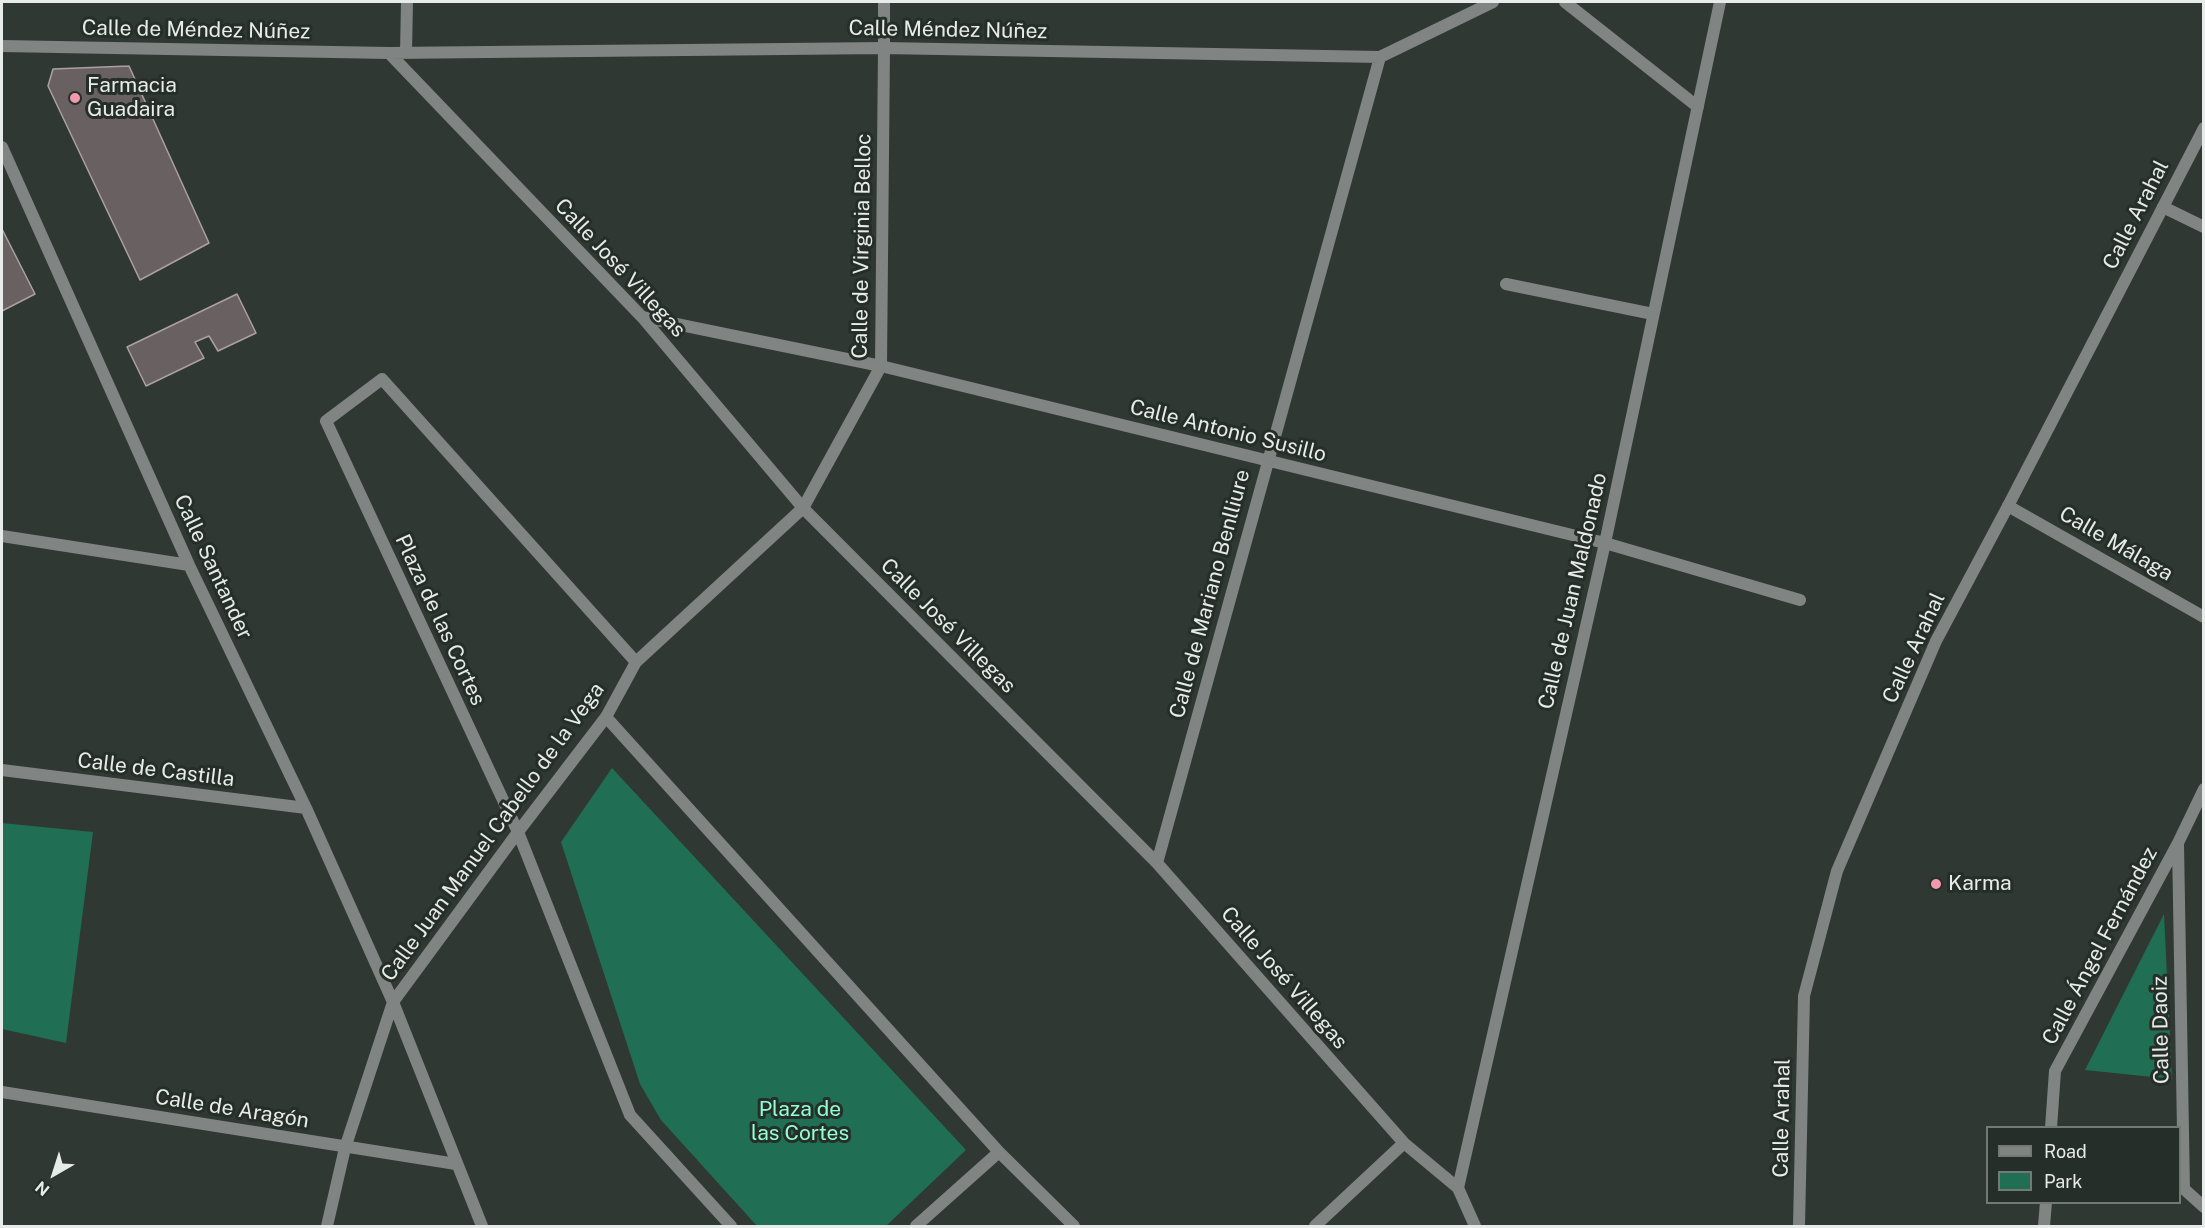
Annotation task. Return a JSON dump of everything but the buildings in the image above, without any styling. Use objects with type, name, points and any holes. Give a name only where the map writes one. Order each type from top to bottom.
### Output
[{"type":"street","points":[[406,51],[407,2]]},
{"type":"street","name":"Calle de Virginia Belloc","points":[[803,508],[881,366],[884,2]]},
{"type":"street","name":"Calle Méndez Núñez","points":[[389,53],[406,51],[884,48],[1380,57],[1493,2]]},
{"type":"street","points":[[1565,2],[1698,107]]},
{"type":"street","name":"Calle de Juan Maldonado","points":[[1458,1188],[1605,543],[1720,2]]},
{"type":"street","name":"Calle de Méndez Núñez","points":[[2,46],[389,53]]},
{"type":"street","name":"Calle José Villegas","points":[[389,53],[642,317],[803,508],[1157,864],[1404,1143],[1458,1188],[1476,1227]]},
{"type":"street","name":"Calle de Mariano Benlliure","points":[[1157,864],[1380,57]]},
{"type":"street","name":"Calle Arahal","points":[[1798,1227],[1804,996],[1837,871],[1936,641],[2204,128]]},
{"type":"street","name":"Calle Santander","points":[[2,147],[189,565],[306,808],[393,1002],[482,1227]]},
{"type":"street","points":[[2163,207],[2204,227]]},
{"type":"street","points":[[1506,284],[1653,314]]},
{"type":"street","name":"Calle Antonio Susillo","points":[[642,317],[881,366],[1267,460],[1605,543],[1800,600]]},
{"type":"street","name":"Plaza de las Cortes","points":[[636,662],[382,379],[326,421],[518,832],[630,1115],[731,1227]]},
{"type":"street","name":"Calle Málaga","points":[[2008,506],[2204,617]]},
{"type":"street","name":"Calle Juan Manuel Cabello de la Vega","points":[[327,1227],[345,1148],[393,1002],[606,717],[636,662],[803,508]]},
{"type":"street","points":[[2,537],[189,565]]},
{"type":"street","points":[[606,717],[999,1152],[1074,1227]]},
{"type":"street","name":"Calle de Castilla","points":[[2,770],[306,808]]},
{"type":"street","name":"Calle Ángel Fernández","points":[[2051,1126],[2055,1071],[2178,843],[2204,789]]},
{"type":"street","name":"Calle Daoiz","points":[[2178,843],[2184,1189],[2204,1207]]},
{"type":"street","name":"Calle de Aragón","points":[[2,1092],[456,1164]]},
{"type":"street","points":[[1315,1227],[1404,1143]]},
{"type":"street","points":[[916,1227],[999,1152]]},
{"type":"street","points":[[2044,1227],[2046,1204]]},
{"type":"green space","name":"Plaza de las Cortes","points":[[612,768],[966,1150],[886,1226],[757,1226],[661,1120],[640,1084],[561,842]]},
{"type":"green space","points":[[2,823],[93,832],[66,1043],[2,1029]]},
{"type":"green space","points":[[2164,914],[2172,1079],[2085,1070]]},
{"type":"place","name":"Farmacia Guadaira","points":[[75,98]]},
{"type":"place","name":"Karma","points":[[1936,884]]}]
